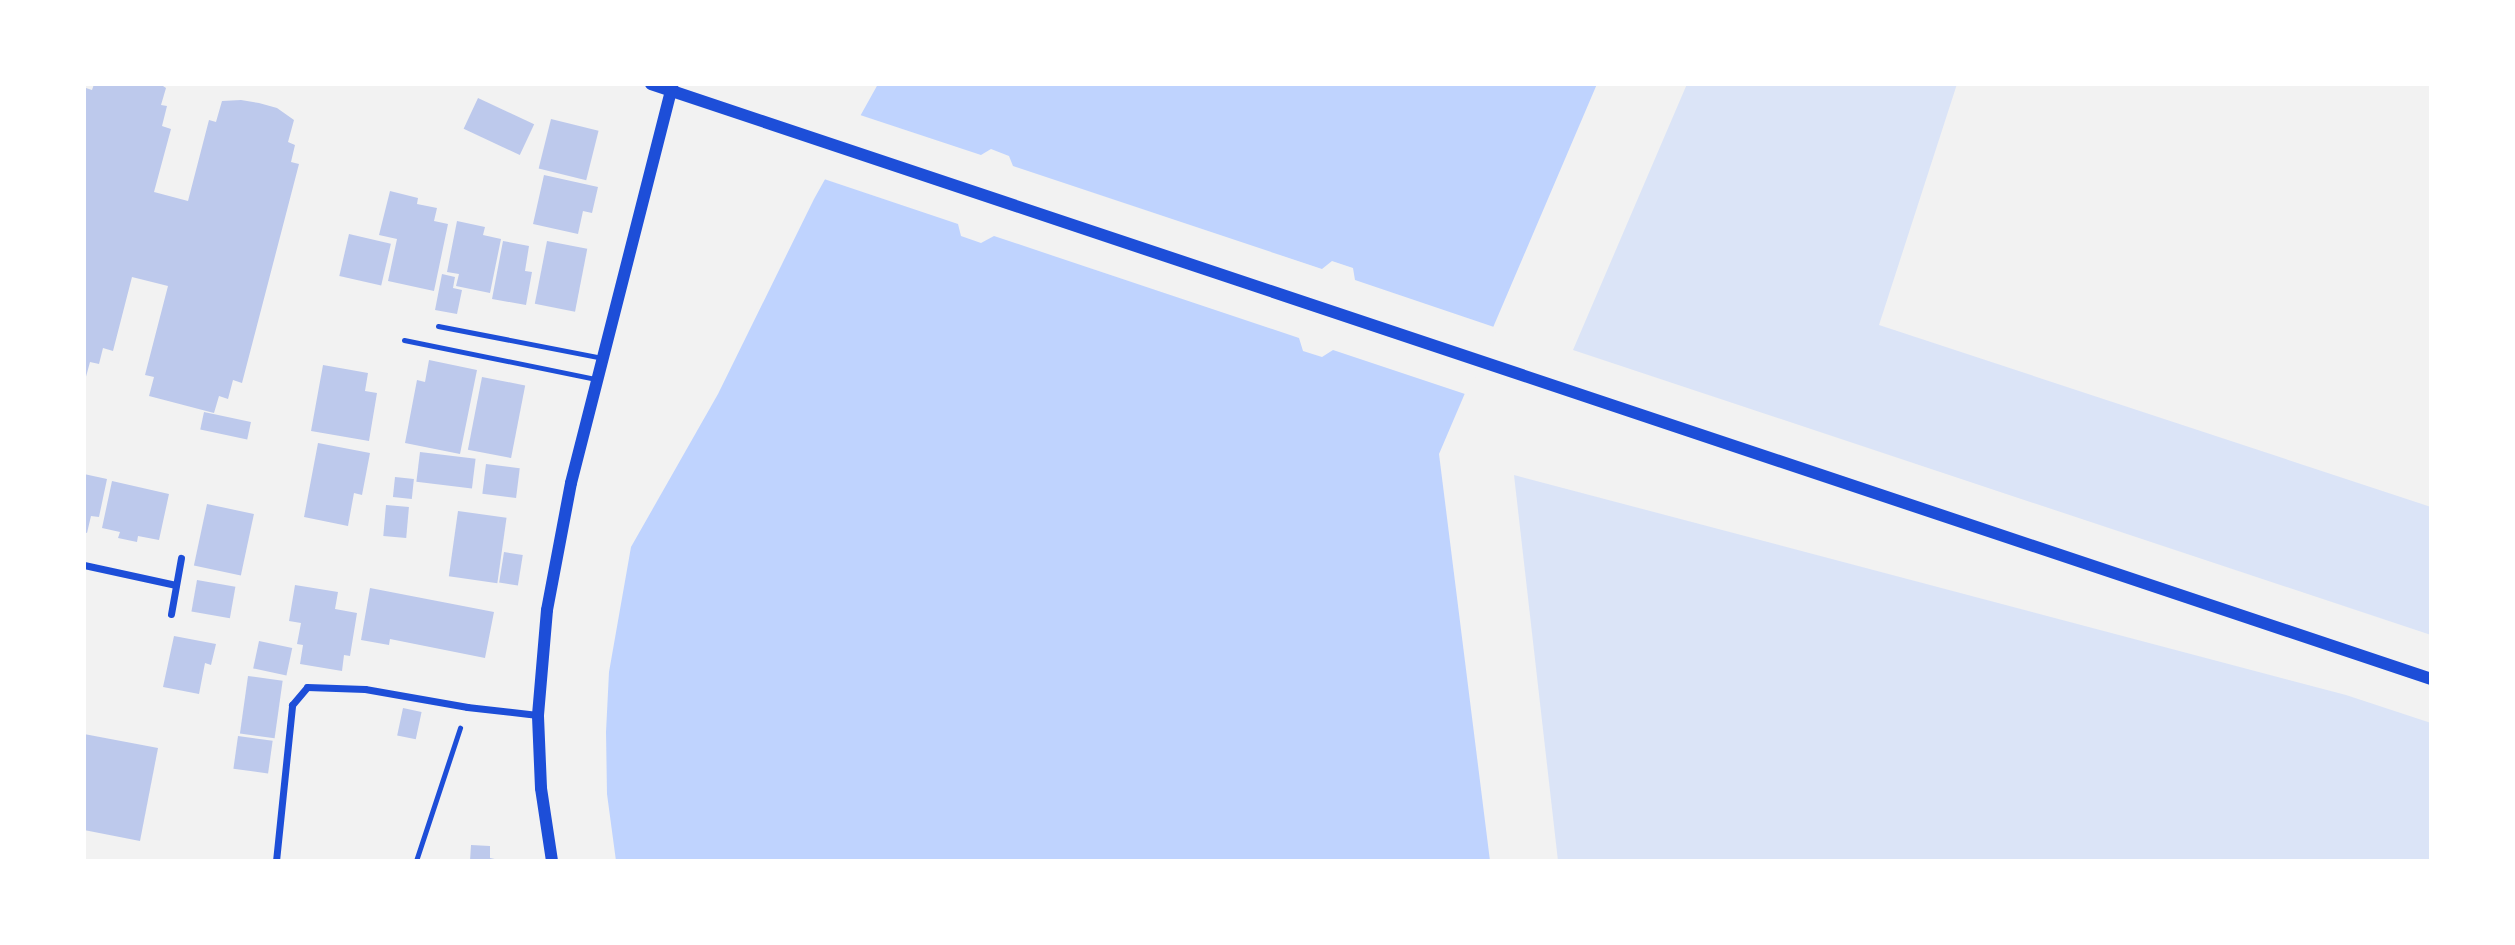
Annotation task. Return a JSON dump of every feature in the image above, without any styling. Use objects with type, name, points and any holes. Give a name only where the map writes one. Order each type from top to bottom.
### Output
[{"type":"street","points":[[651,84],[671,88],[2431,679]]},
{"type":"street","points":[[552,861],[541,789],[538,715],[547,610],[571,483],[671,88]]},
{"type":"street","points":[[171,614],[181,558]]},
{"type":"street","points":[[84,565],[176,585]]},
{"type":"street","points":[[276,861],[292,705],[307,687],[356,688],[467,707],[538,715]]},
{"type":"lane","points":[[438,326],[602,359]]},
{"type":"lane","points":[[404,340],[596,379]]},
{"type":"path","points":[[415,861],[467,707]]},
{"type":"shaded area","points":[[1687,84],[1957,84],[1879,325],[2431,507],[2431,635],[1573,350]]},
{"type":"shaded area","points":[[1514,475],[2346,695],[2431,723],[2431,861],[1558,861]]},
{"type":"water","points":[[878,84],[1597,84],[1439,454],[1490,861],[616,861],[607,794],[606,732],[609,672],[631,547],[718,394],[814,199]]},
{"type":"pier","points":[[857,114],[981,155],[991,149],[1009,156],[1013,166],[1322,269],[1332,261],[1353,268],[1355,280],[1497,328],[1468,395],[1333,350],[1322,357],[1303,351],[1299,338],[994,236],[981,243],[961,236],[958,224],[821,178]]},
{"type":"building","points":[[94,84],[160,84],[166,88],[161,105],[167,106],[162,126],[171,129],[154,192],[188,201],[209,120],[216,122],[222,101],[259,103],[277,108],[294,120],[288,142],[295,145],[291,162],[299,164],[242,383],[233,380],[228,399],[219,396],[214,413],[149,396],[154,377],[145,375],[168,286],[132,277],[113,351],[103,348],[99,364],[90,362],[84,384],[84,94],[86,88],[92,90]]},
{"type":"building","points":[[478,98],[534,124],[520,155],[464,129]]},
{"type":"building","points":[[551,119],[599,131],[586,180],[539,168]]},
{"type":"building","points":[[544,175],[598,187],[592,213],[583,211],[578,234],[533,224]]},
{"type":"building","points":[[390,191],[418,198],[417,204],[437,208],[434,221],[448,224],[434,291],[388,281],[397,239],[379,235]]},
{"type":"building","points":[[457,221],[485,227],[483,235],[501,239],[490,293],[456,286],[459,274],[447,272]]},
{"type":"building","points":[[349,234],[391,244],[381,286],[339,276]]},
{"type":"building","points":[[503,241],[529,246],[525,271],[532,272],[526,305],[492,299]]},
{"type":"building","points":[[547,241],[587,249],[575,312],[535,304]]},
{"type":"building","points":[[442,274],[455,277],[453,288],[462,290],[457,314],[435,310]]},
{"type":"building","points":[[429,360],[477,370],[460,454],[405,443],[417,380],[425,382]]},
{"type":"building","points":[[323,365],[368,373],[365,391],[377,393],[369,441],[311,431]]},
{"type":"building","points":[[482,377],[525,385],[511,458],[468,450]]},
{"type":"building","points":[[204,412],[251,422],[247,440],[200,430]]},
{"type":"building","points":[[318,443],[370,453],[362,495],[354,493],[348,526],[304,517]]},
{"type":"building","points":[[420,452],[476,459],[472,489],[416,482]]},
{"type":"building","points":[[486,464],[520,468],[516,498],[482,494]]},
{"type":"building","points":[[84,474],[107,479],[99,517],[91,516],[87,533],[84,532]]},
{"type":"building","points":[[395,477],[414,479],[412,499],[393,497]]},
{"type":"building","points":[[112,481],[169,494],[159,540],[138,536],[137,542],[118,538],[120,532],[102,528]]},
{"type":"building","points":[[207,504],[254,514],[241,576],[194,566]]},
{"type":"building","points":[[386,505],[409,507],[406,538],[383,536]]},
{"type":"building","points":[[458,511],[507,518],[497,583],[449,576]]},
{"type":"building","points":[[504,552],[523,555],[518,586],[499,583]]},
{"type":"building","points":[[197,580],[235,587],[230,618],[191,612]]},
{"type":"building","points":[[295,585],[338,592],[335,609],[357,613],[350,656],[344,655],[342,671],[300,664],[303,645],[297,644],[301,623],[289,621]]},
{"type":"building","points":[[370,588],[494,612],[485,658],[390,639],[389,645],[361,640]]},
{"type":"building","points":[[174,636],[216,644],[211,665],[205,663],[199,694],[163,687]]},
{"type":"building","points":[[259,641],[292,648],[286,675],[253,668]]},
{"type":"building","points":[[248,676],[283,681],[275,738],[240,733]]},
{"type":"building","points":[[403,708],[422,712],[416,739],[397,735]]},
{"type":"building","points":[[84,734],[158,748],[140,841],[84,830]]},
{"type":"building","points":[[238,736],[273,741],[268,774],[233,769]]},
{"type":"building","points":[[471,845],[490,846],[490,858],[504,861],[470,861]]}]
